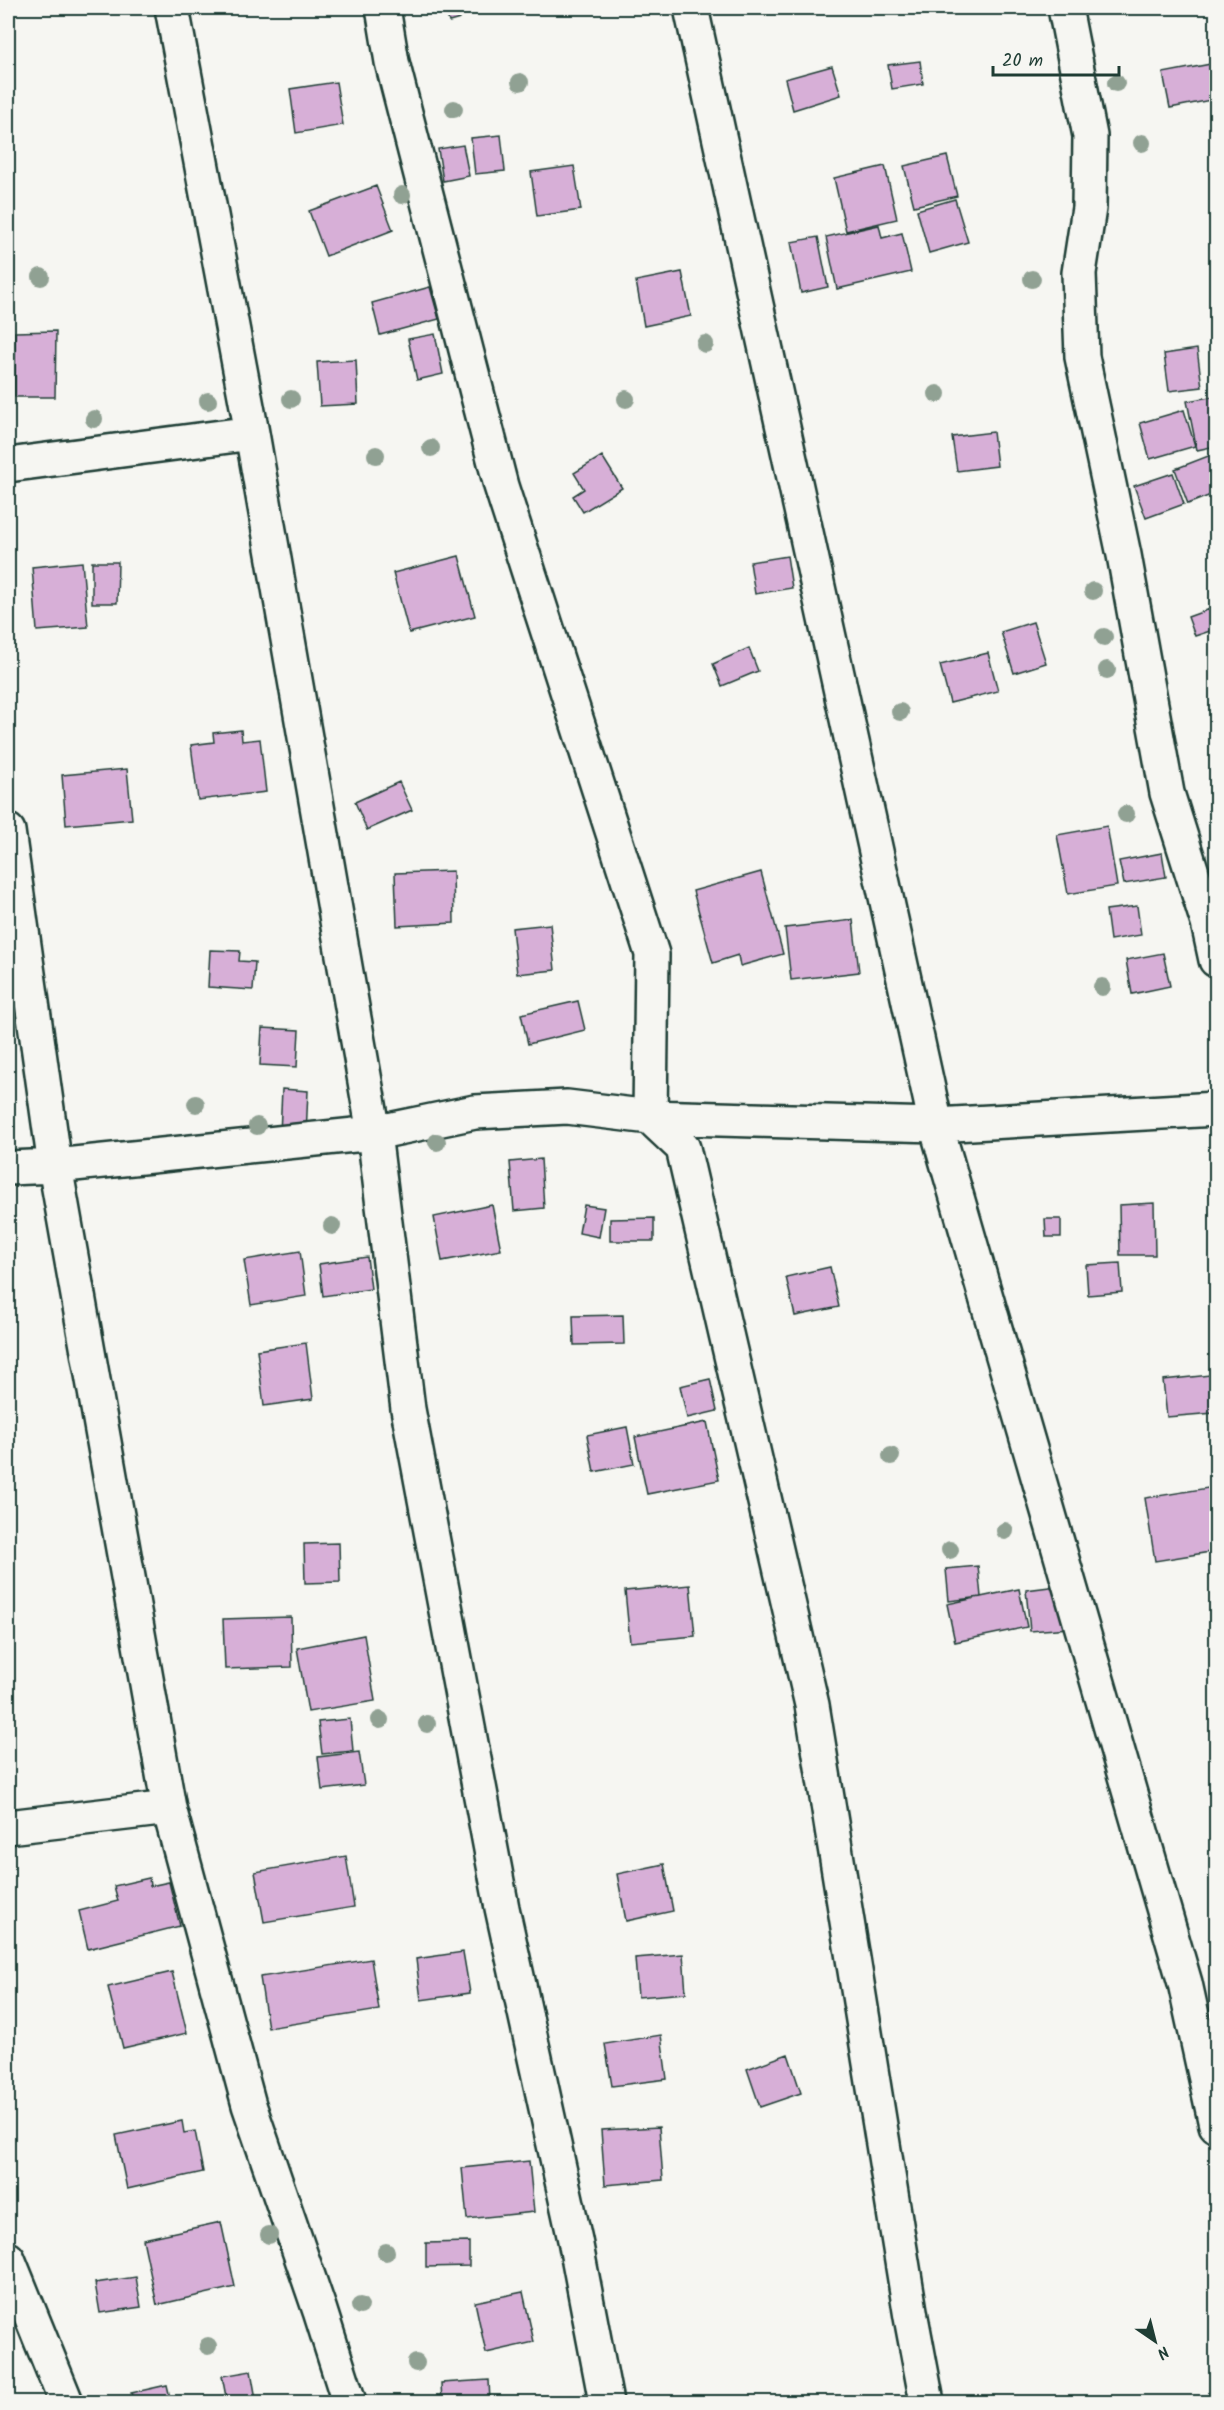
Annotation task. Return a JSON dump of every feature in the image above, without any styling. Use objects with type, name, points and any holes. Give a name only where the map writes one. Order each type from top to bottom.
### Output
[{"type":"street","points":[[172,8],[252,433],[374,1133],[411,1421],[502,1908],[575,2240],[606,2403]]},
{"type":"street","points":[[383,8],[392,62],[501,486],[652,954],[650,1118],[683,1148],[812,1706],[909,2305],[927,2403]]},
{"type":"street","points":[[691,8],[936,1125],[1185,1983],[1216,2125]]},
{"type":"street","points":[[1065,8],[1090,136],[1089,208],[1079,273],[1082,357],[1124,555],[1167,793],[1208,923],[1216,960]]},
{"type":"street","points":[[8,465],[252,433]]},
{"type":"street","points":[[8,831],[55,1166],[169,1808],[249,2105],[349,2403]]},
{"type":"street","points":[[8,1168],[55,1166],[374,1133],[475,1112],[567,1107],[650,1118],[936,1125],[1216,1108]]},
{"type":"street","points":[[8,1827],[169,1808]]},
{"type":"street","points":[[8,2259],[66,2403]]},
{"type":"building","points":[[445,8],[457,8],[460,19],[449,22]]},
{"type":"building","points":[[458,8],[482,8],[482,9],[460,15]]},
{"type":"building","points":[[920,61],[923,84],[892,89],[888,65]]},
{"type":"building","points":[[1216,63],[1216,99],[1170,108],[1163,73]]},
{"type":"building","points":[[832,66],[841,95],[793,110],[785,79]]},
{"type":"building","points":[[336,82],[343,125],[296,133],[290,89]]},
{"type":"building","points":[[501,135],[505,171],[475,174],[471,138]]},
{"type":"building","points":[[463,145],[469,176],[443,181],[438,149]]},
{"type":"building","points":[[947,156],[957,196],[914,206],[904,166]]},
{"type":"building","points":[[574,166],[581,210],[537,216],[531,172]]},
{"type":"building","points":[[885,166],[897,219],[846,231],[834,178]]},
{"type":"building","points":[[376,186],[393,230],[326,256],[309,211]]},
{"type":"building","points":[[955,199],[968,242],[929,253],[917,210]]},
{"type":"building","points":[[879,225],[882,238],[902,233],[911,272],[837,289],[826,237]]},
{"type":"building","points":[[818,237],[828,287],[801,293],[791,242]]},
{"type":"building","points":[[682,272],[691,316],[644,326],[636,281]]},
{"type":"building","points":[[430,287],[439,319],[380,335],[372,303]]},
{"type":"building","points":[[56,331],[55,397],[15,397],[15,332]]},
{"type":"building","points":[[435,334],[443,374],[417,380],[408,339]]},
{"type":"building","points":[[1197,349],[1202,387],[1169,391],[1164,354]]},
{"type":"building","points":[[356,360],[358,404],[320,406],[317,362]]},
{"type":"building","points":[[1216,396],[1216,446],[1197,450],[1187,401]]},
{"type":"building","points":[[1184,410],[1195,446],[1150,459],[1140,423]]},
{"type":"building","points":[[993,432],[997,466],[957,471],[952,437]]},
{"type":"building","points":[[1216,453],[1216,493],[1188,504],[1175,469]]},
{"type":"building","points":[[602,456],[622,488],[583,512],[573,496],[584,489],[574,473]]},
{"type":"building","points":[[1173,473],[1184,504],[1146,518],[1134,486]]},
{"type":"building","points":[[459,556],[475,616],[409,633],[393,573]]},
{"type":"building","points":[[787,556],[792,588],[755,594],[750,562]]},
{"type":"building","points":[[82,562],[88,627],[37,631],[32,567]]},
{"type":"building","points":[[92,562],[118,562],[117,603],[92,603]]},
{"type":"building","points":[[1210,609],[1216,629],[1195,636],[1188,617]]},
{"type":"building","points":[[1033,622],[1046,663],[1014,673],[1001,632]]},
{"type":"building","points":[[749,648],[758,671],[722,686],[713,664]]},
{"type":"building","points":[[988,653],[998,691],[950,703],[940,665]]},
{"type":"building","points":[[241,730],[242,741],[260,739],[266,792],[198,800],[191,745],[214,742],[213,733]]},
{"type":"building","points":[[127,769],[132,819],[66,825],[62,775]]},
{"type":"building","points":[[399,782],[412,810],[367,830],[355,802]]},
{"type":"building","points":[[1107,826],[1117,886],[1068,894],[1057,835]]},
{"type":"building","points":[[1162,853],[1166,877],[1124,884],[1119,861]]},
{"type":"building","points":[[453,871],[454,923],[397,926],[395,873]]},
{"type":"building","points":[[761,872],[783,954],[740,966],[738,955],[713,963],[693,891]]},
{"type":"building","points":[[1137,906],[1141,935],[1110,940],[1106,910]]},
{"type":"building","points":[[853,920],[859,972],[791,980],[785,928]]},
{"type":"building","points":[[550,924],[555,970],[517,974],[512,928]]},
{"type":"building","points":[[210,950],[240,951],[239,961],[255,962],[253,990],[208,987]]},
{"type":"building","points":[[1163,953],[1170,986],[1132,994],[1126,960]]},
{"type":"building","points":[[578,1001],[585,1030],[528,1044],[521,1014]]},
{"type":"building","points":[[262,1028],[299,1030],[297,1067],[260,1065]]},
{"type":"building","points":[[282,1089],[308,1091],[306,1135],[280,1134]]},
{"type":"building","points":[[541,1159],[544,1208],[514,1211],[510,1162]]},
{"type":"building","points":[[1154,1203],[1155,1255],[1120,1255],[1119,1205]]},
{"type":"building","points":[[492,1205],[501,1250],[442,1261],[434,1217]]},
{"type":"building","points":[[584,1205],[604,1208],[599,1237],[579,1233]]},
{"type":"building","points":[[654,1218],[654,1241],[610,1241],[610,1219]]},
{"type":"building","points":[[1045,1219],[1061,1219],[1061,1237],[1046,1237]]},
{"type":"building","points":[[300,1251],[306,1296],[251,1305],[244,1260]]},
{"type":"building","points":[[367,1257],[371,1289],[323,1296],[319,1264]]},
{"type":"building","points":[[1120,1263],[1122,1292],[1088,1295],[1086,1265]]},
{"type":"building","points":[[830,1267],[839,1307],[795,1316],[786,1277]]},
{"type":"building","points":[[623,1315],[624,1344],[574,1345],[573,1316]]},
{"type":"building","points":[[306,1343],[313,1399],[264,1406],[257,1350]]},
{"type":"building","points":[[1210,1375],[1214,1413],[1167,1417],[1163,1380]]},
{"type":"building","points":[[710,1379],[717,1411],[687,1418],[680,1386]]},
{"type":"building","points":[[707,1422],[719,1480],[647,1494],[635,1437]]},
{"type":"building","points":[[627,1427],[634,1464],[594,1472],[587,1435]]},
{"type":"building","points":[[1214,1487],[1216,1551],[1155,1561],[1145,1498]]},
{"type":"building","points":[[339,1543],[340,1582],[305,1583],[304,1544]]},
{"type":"building","points":[[978,1566],[981,1597],[949,1601],[946,1569]]},
{"type":"building","points":[[690,1585],[695,1636],[630,1642],[625,1591]]},
{"type":"building","points":[[1065,1585],[1069,1628],[1030,1631],[1026,1590]]},
{"type":"building","points":[[1019,1589],[1027,1627],[955,1642],[947,1604]]},
{"type":"building","points":[[291,1617],[292,1667],[225,1669],[223,1619]]},
{"type":"building","points":[[364,1635],[375,1701],[308,1712],[297,1648]]},
{"type":"building","points":[[350,1719],[353,1751],[322,1754],[318,1722]]},
{"type":"building","points":[[359,1752],[364,1785],[322,1790],[318,1757]]},
{"type":"building","points":[[346,1856],[354,1907],[264,1922],[255,1872]]},
{"type":"building","points":[[664,1864],[673,1911],[626,1921],[617,1874]]},
{"type":"building","points":[[149,1878],[150,1886],[169,1882],[180,1926],[88,1949],[79,1911],[118,1901],[114,1886]]},
{"type":"building","points":[[463,1952],[470,1993],[421,2000],[416,1959]]},
{"type":"building","points":[[683,1954],[686,1993],[638,1997],[635,1958]]},
{"type":"building","points":[[371,1959],[379,2010],[268,2028],[260,1977]]},
{"type":"building","points":[[172,1972],[187,2033],[123,2048],[108,1987]]},
{"type":"building","points":[[661,2035],[667,2079],[612,2086],[605,2044]]},
{"type":"building","points":[[788,2054],[801,2093],[760,2107],[747,2069]]},
{"type":"building","points":[[182,2121],[184,2133],[195,2131],[203,2172],[127,2189],[116,2135]]},
{"type":"building","points":[[659,2127],[663,2180],[605,2185],[601,2130]]},
{"type":"building","points":[[529,2161],[534,2212],[467,2219],[462,2168]]},
{"type":"building","points":[[221,2222],[235,2287],[157,2305],[143,2239]]},
{"type":"building","points":[[469,2242],[469,2266],[426,2267],[426,2243]]},
{"type":"building","points":[[136,2277],[141,2307],[100,2313],[95,2283]]},
{"type":"building","points":[[523,2292],[534,2342],[486,2353],[475,2302]]},
{"type":"building","points":[[251,2371],[256,2399],[227,2402],[222,2376]]},
{"type":"building","points":[[489,2380],[490,2402],[442,2402],[441,2383]]},
{"type":"building","points":[[167,2385],[171,2402],[134,2402],[131,2393]]}]
